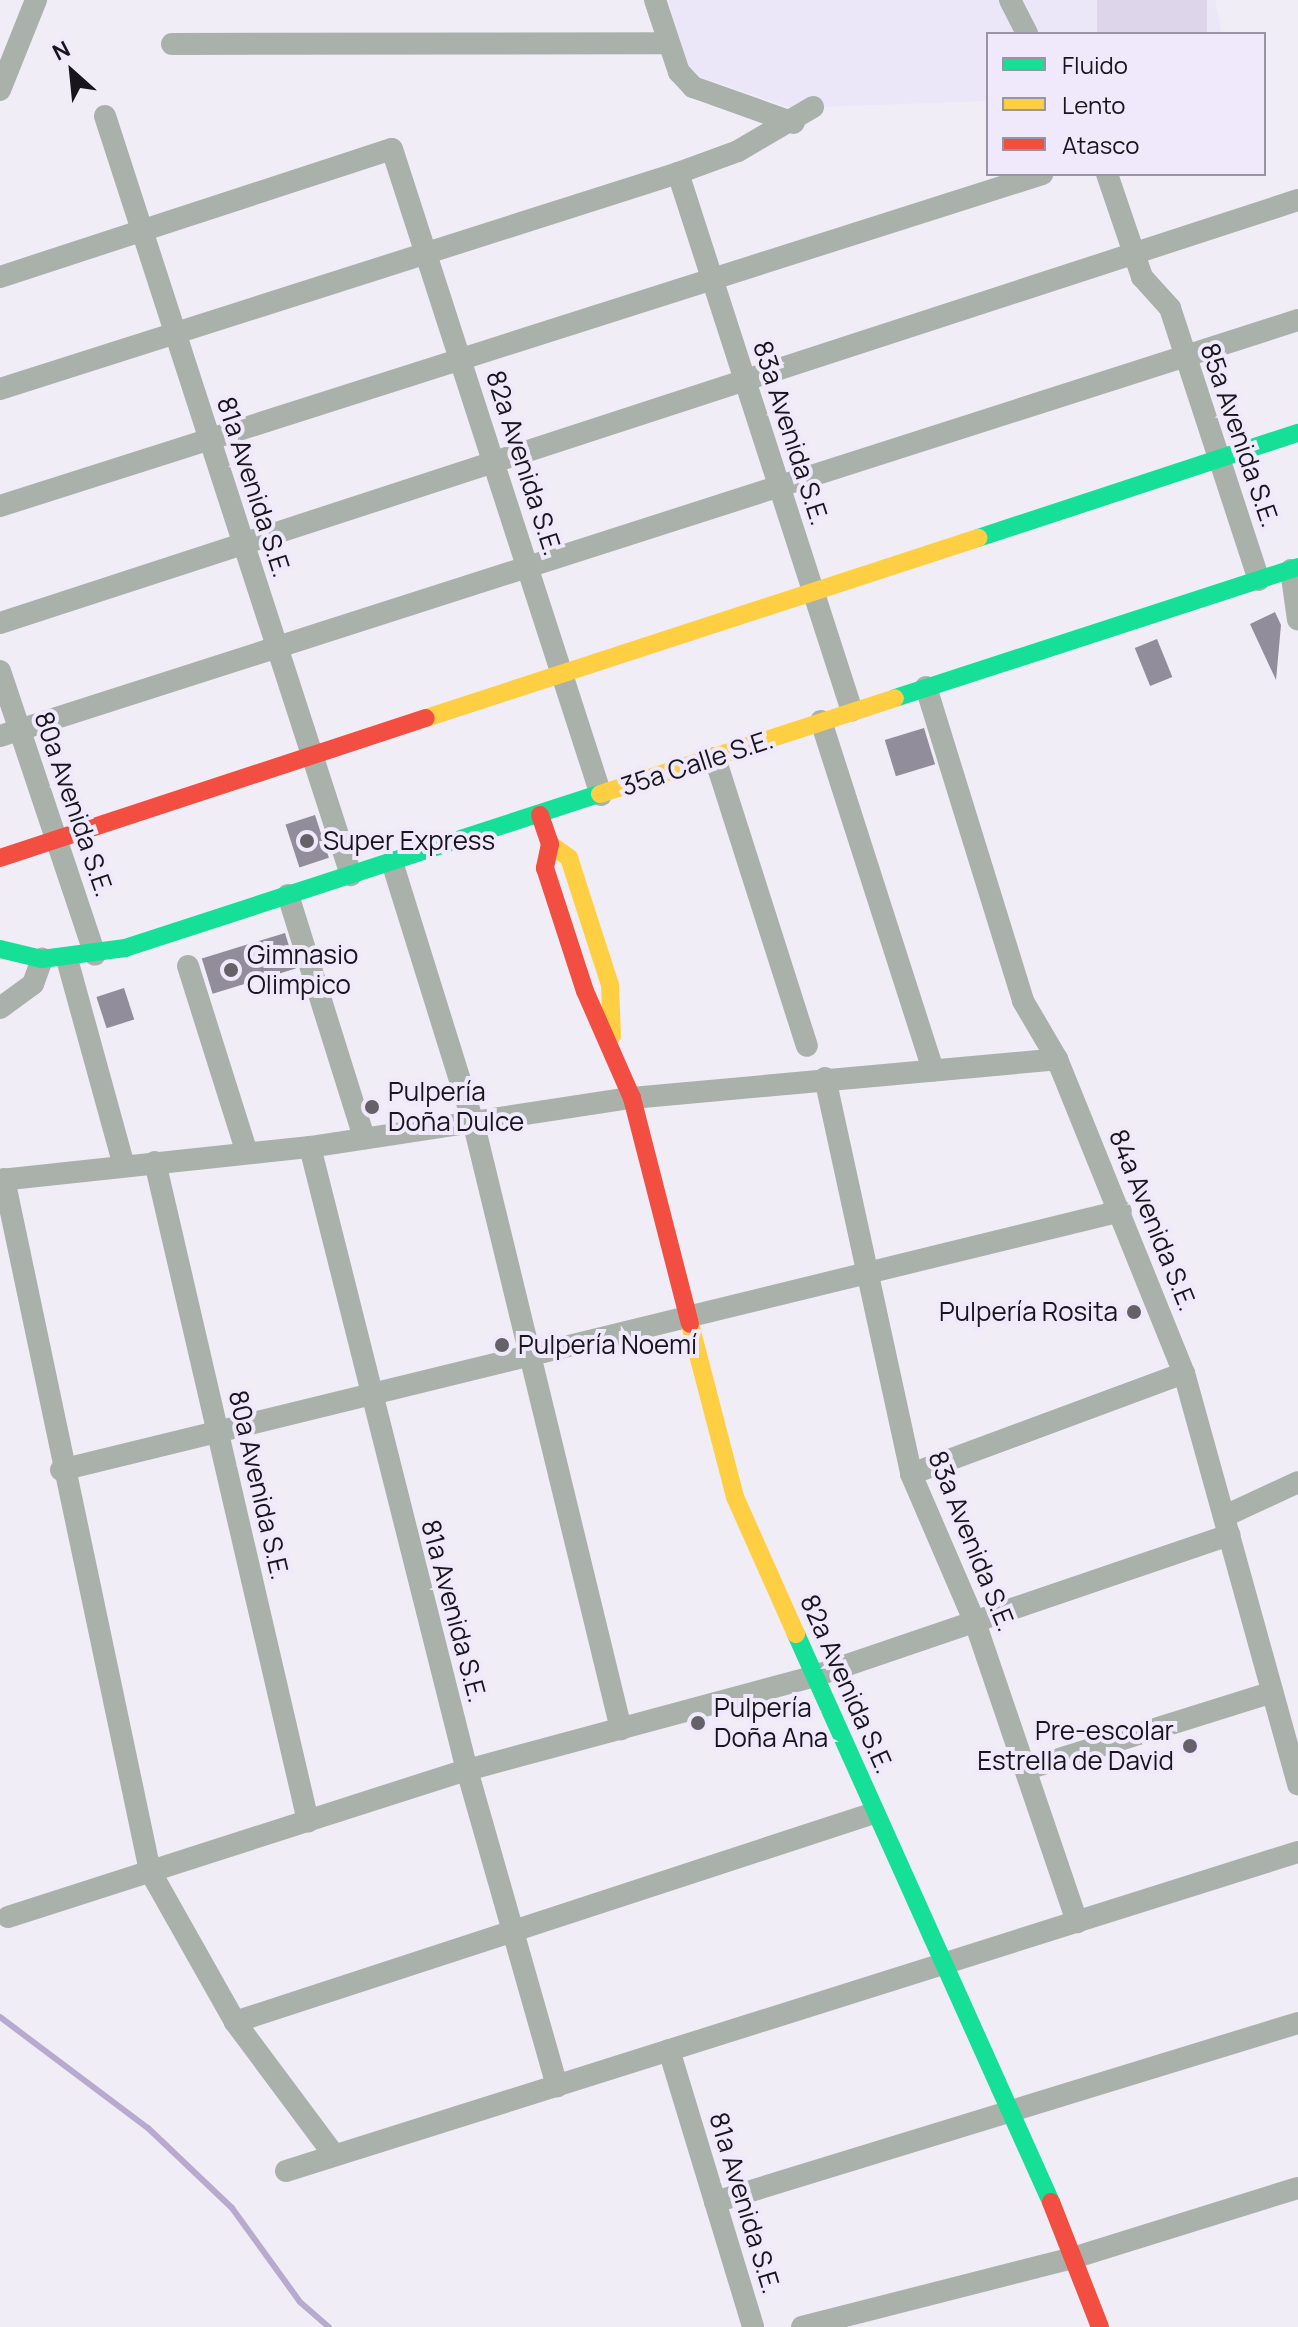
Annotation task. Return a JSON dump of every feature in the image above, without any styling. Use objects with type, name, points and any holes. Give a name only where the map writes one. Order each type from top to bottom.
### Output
[{"type":"street","points":[[0,90],[36,0]]},
{"type":"street","points":[[655,0],[668,43],[693,87],[794,123]]},
{"type":"street","points":[[1010,0],[1026,32]]},
{"type":"street","points":[[172,44],[668,43]]},
{"type":"street","points":[[0,389],[176,336],[678,173],[794,123],[813,107]]},
{"type":"street","name":"81a Avenida S.E.","points":[[105,116],[351,875]]},
{"type":"street","name":"82a Avenida S.E.","points":[[142,231],[392,149],[601,795]]},
{"type":"street","name":"83a Avenida S.E.","points":[[678,173],[852,711]]},
{"type":"street","points":[[0,506],[211,445],[1036,176]]},
{"type":"street","points":[[1108,176],[1134,254]]},
{"type":"street","points":[[0,623],[1298,200]]},
{"type":"street","points":[[0,276],[142,231]]},
{"type":"street","name":"85a Avenida S.E.","points":[[1134,254],[1142,277],[1170,308],[1183,356],[1259,580]]},
{"type":"street","points":[[10,733],[778,483],[1298,320]]},
{"type":"street","points":[[0,858],[1298,433]]},
{"type":"street","points":[[1294,568],[1298,620]]},
{"type":"street","name":"35a Calle S.E.","points":[[0,949],[42,959],[95,955],[540,815],[1294,568]]},
{"type":"street","name":"80a Avenida S.E.","points":[[0,671],[10,733],[55,839],[95,955]]},
{"type":"street","name":"84a Avenida S.E.","points":[[926,687],[1023,1001],[1057,1059],[1184,1373],[1272,1692],[1293,1745],[1298,1785]]},
{"type":"street","points":[[821,721],[933,1070]]},
{"type":"street","points":[[715,758],[807,1046]]},
{"type":"street","name":"82a Avenida S.E.","points":[[540,815],[550,844],[545,868],[585,991],[612,1039],[632,1098],[735,1497],[812,1677],[1076,2257],[1100,2327]]},
{"type":"street","name":"82a Avenida S.E.","points":[[550,844],[569,858],[610,985],[612,1039]]},
{"type":"street","points":[[392,862],[474,1125],[621,1729]]},
{"type":"street","points":[[288,895],[364,1138]]},
{"type":"street","points":[[0,1008],[33,984],[42,959]]},
{"type":"street","points":[[67,959],[123,1163]]},
{"type":"street","points":[[188,966],[247,1153]]},
{"type":"street","points":[[334,2155],[235,2022],[150,1871],[61,1470],[2,1179],[123,1163],[310,1147],[474,1125],[632,1098],[1057,1059]]},
{"type":"street","name":"83a Avenida S.E.","points":[[825,1078],[864,1274],[911,1474],[976,1625],[1077,1922]]},
{"type":"street","name":"81a Avenida S.E.","points":[[310,1147],[370,1395],[467,1770],[557,2086]]},
{"type":"street","name":"80a Avenida S.E.","points":[[155,1162],[308,1821]]},
{"type":"street","points":[[61,1470],[1121,1211]]},
{"type":"street","points":[[911,1474],[1184,1373]]},
{"type":"street","points":[[8,1917],[467,1770],[812,1677],[976,1625],[1228,1525],[1298,1482]]},
{"type":"street","points":[[1027,1769],[1272,1692]]},
{"type":"street","points":[[235,2022],[512,1928],[874,1813]]},
{"type":"street","points":[[286,2171],[1298,1852]]},
{"type":"street","points":[[715,2202],[1009,2107],[1298,2023]]},
{"type":"street","name":"81a Avenida S.E.","points":[[669,2050],[753,2327]]},
{"type":"street","points":[[802,2327],[1076,2257],[1298,2188]]},
{"type":"shaded area","points":[[668,0],[1215,0],[1222,32],[986,32],[986,101],[792,108],[691,74]]},
{"type":"shaded area","points":[[1097,0],[1207,0],[1207,32],[1097,32]]},
{"type":"building","points":[[1275,612],[1281,625],[1276,680],[1250,624]]},
{"type":"building","points":[[1157,639],[1172,677],[1150,686],[1135,648]]},
{"type":"building","points":[[924,728],[935,764],[896,776],[885,740]]},
{"type":"building","name":"Super Express","points":[[315,815],[329,858],[299,867],[286,825]]},
{"type":"building","points":[[285,933],[296,968],[213,994],[202,958]]},
{"type":"building","points":[[124,988],[134,1019],[107,1028],[96,997]]},
{"type":"waterway","points":[[0,2017],[148,2128],[232,2208],[300,2302],[329,2327]]},
{"type":"traffic: fast","points":[[978,538],[1298,433]]},
{"type":"traffic: fast","points":[[895,698],[1298,567]]},
{"type":"traffic: fast","points":[[0,949],[42,959],[125,948],[600,794]]},
{"type":"traffic: fast","points":[[796,1634],[1051,2202]]},
{"type":"traffic: slow","points":[[426,718],[978,538]]},
{"type":"traffic: slow","points":[[600,794],[895,698]]},
{"type":"traffic: slow","points":[[550,844],[569,858],[610,985],[612,1036]]},
{"type":"traffic: slow","points":[[690,1324],[735,1497],[796,1634]]},
{"type":"traffic: jam","points":[[0,858],[426,718]]},
{"type":"traffic: jam","points":[[540,815],[550,844],[545,868],[585,991],[632,1098],[690,1324]]},
{"type":"traffic: jam","points":[[1051,2202],[1100,2327]]},
{"type":"place","name":"Super Express","points":[[307,841]]},
{"type":"place","name":"Gimnasio Olimpico","points":[[231,970]]},
{"type":"place","name":"Pulpería Doña Dulce","points":[[372,1107]]},
{"type":"place","name":"Pulpería Rosita","points":[[1134,1312]]},
{"type":"place","name":"Pulpería Noemí","points":[[502,1345]]},
{"type":"place","name":"Pulpería Doña Ana","points":[[698,1723]]},
{"type":"place","name":"Pre-escolar Estrella de David","points":[[1190,1746]]}]
